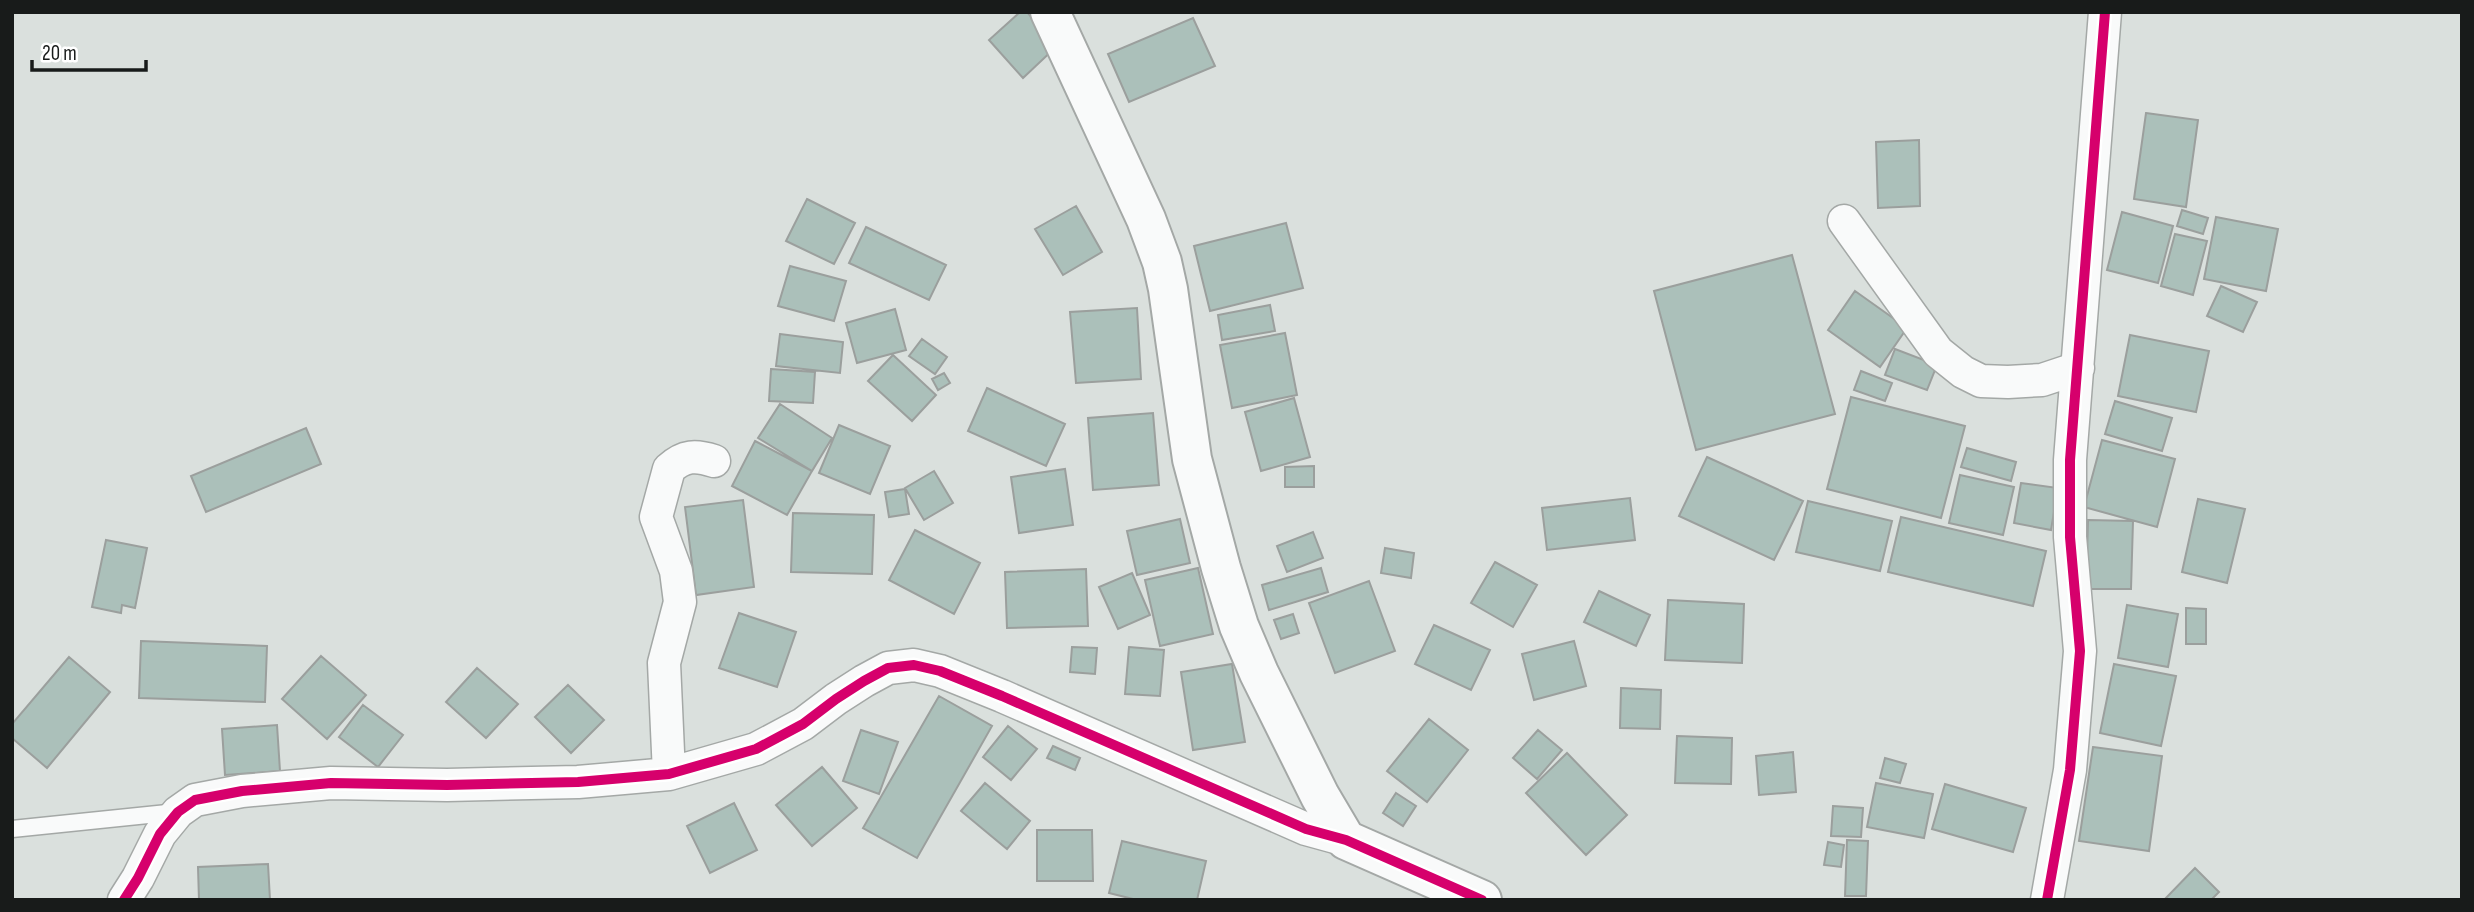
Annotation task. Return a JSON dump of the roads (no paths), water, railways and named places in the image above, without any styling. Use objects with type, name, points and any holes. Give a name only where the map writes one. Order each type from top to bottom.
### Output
[{"type":"street","points":[[1050,12],[1121,163],[1162,262],[1192,459],[1239,626],[1278,713],[1320,796],[1346,840]]},
{"type":"street","points":[[2048,900],[2070,770],[2080,652],[2069,503],[2070,460],[2105,12]]},
{"type":"street","points":[[1844,221],[1938,352],[1963,372],[1981,381],[2008,382],[2042,380],[2078,368]]},
{"type":"street","points":[[669,774],[664,663],[680,602],[676,571],[656,517],[669,468],[685,457],[698,455],[714,461]]},
{"type":"street","points":[[124,900],[160,834],[178,811],[195,800],[285,786],[331,783],[447,785],[578,782],[669,774],[756,749],[803,724],[864,681],[888,668],[914,665],[940,671],[1002,696],[1306,829],[1346,840],[1482,900]]},
{"type":"lane","points":[[12,829],[178,811]]}]
